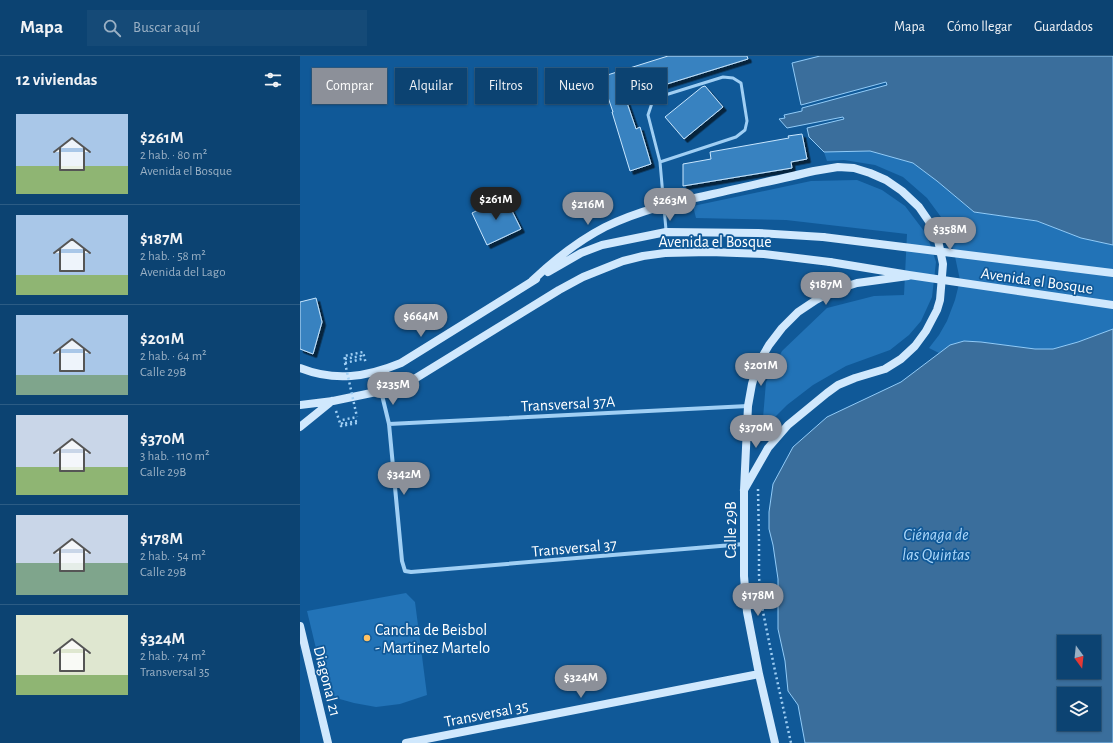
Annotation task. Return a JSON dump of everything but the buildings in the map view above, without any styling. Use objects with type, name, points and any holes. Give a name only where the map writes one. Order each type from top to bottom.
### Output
[{"type":"main road","points":[[532,281],[548,266],[585,239],[626,218],[664,205],[814,171],[838,167],[854,168],[870,173],[886,180],[902,191],[919,206],[930,223],[938,240],[943,264],[940,300],[937,310],[926,331],[915,346],[900,359],[885,369],[838,385],[788,425],[768,448],[744,490]]},
{"type":"main road","name":"Avenida el Bosque","points":[[300,368],[324,374],[346,376],[368,374],[385,369],[401,363],[570,259],[602,245],[666,232],[758,233],[822,237],[1113,273]]},
{"type":"main road","name":"Avenida el Bosque","points":[[300,405],[332,401],[399,386],[416,378],[559,290],[583,277],[623,261],[642,256],[665,253],[710,252],[764,254],[830,262],[909,276],[1113,305]]},
{"type":"main road","name":"Calle 29B","points":[[775,743],[759,674],[748,612],[744,576],[744,490],[748,406],[752,384],[758,364],[769,345],[782,328],[798,312],[835,290],[856,283],[909,276]]},
{"type":"main road","points":[[300,427],[332,401]]},
{"type":"main road","name":"Diagonal 21","points":[[300,626],[328,743]]},
{"type":"main road","name":"Transversal 35","points":[[406,743],[759,674]]},
{"type":"street","points":[[381,391],[389,424]]},
{"type":"street","name":"Transversal 37A","points":[[389,424],[748,406]]},
{"type":"street","name":"Transversal 37","points":[[389,424],[402,561],[405,571],[418,572],[744,544]]},
{"type":"lane","points":[[660,162],[736,137],[745,130],[747,121],[741,83],[734,78],[723,77],[662,96],[652,103],[648,115],[660,162],[666,232]]},
{"type":"path","points":[[332,401],[341,426],[357,423],[357,421],[342,424],[342,420],[357,417],[345,363],[362,359],[361,356],[345,359],[344,356],[363,352],[368,374]]},
{"type":"path","points":[[757,467],[759,584],[767,634],[792,743]]},
{"type":"shaded area","points":[[870,151],[913,163],[974,212],[1037,221],[1081,238],[1113,245],[1113,329],[1078,342],[1053,349],[1035,349],[964,341],[950,345],[939,353],[929,348],[947,321],[955,300],[960,280],[954,252],[941,217],[927,198],[903,177],[875,165],[844,160],[827,161],[824,152]]},
{"type":"shaded area","points":[[857,180],[882,190],[905,206],[927,235],[936,262],[932,297],[921,321],[909,335],[890,350],[846,366],[813,385],[787,405],[762,430],[766,382],[782,351],[827,308],[874,296],[904,295],[907,234],[786,220],[696,218],[693,206],[811,181]]},
{"type":"shaded area","name":"Cancha de Beisbol - Martinez Martelo","points":[[406,593],[415,602],[427,695],[400,704],[376,707],[336,698],[327,686],[320,665],[307,611]]},
{"type":"water","points":[[820,56],[1113,56],[1113,245],[1081,238],[1037,221],[974,212],[913,163],[870,151],[824,152],[809,137],[807,128],[844,119],[843,117],[787,128],[779,119],[785,118],[784,115],[802,111],[802,108],[887,85],[886,82],[801,105],[792,63]]},
{"type":"water","name":"Ciénaga de las Quintas","points":[[1113,329],[1113,743],[805,743],[798,705],[788,691],[785,661],[778,629],[778,579],[769,529],[769,512],[773,484],[793,447],[827,417],[901,382],[950,345],[964,341],[1035,349],[1053,349],[1078,342]]},
{"type":"place","name":"Cancha de Beisbol - Martinez Martelo","points":[[367,638]]}]
